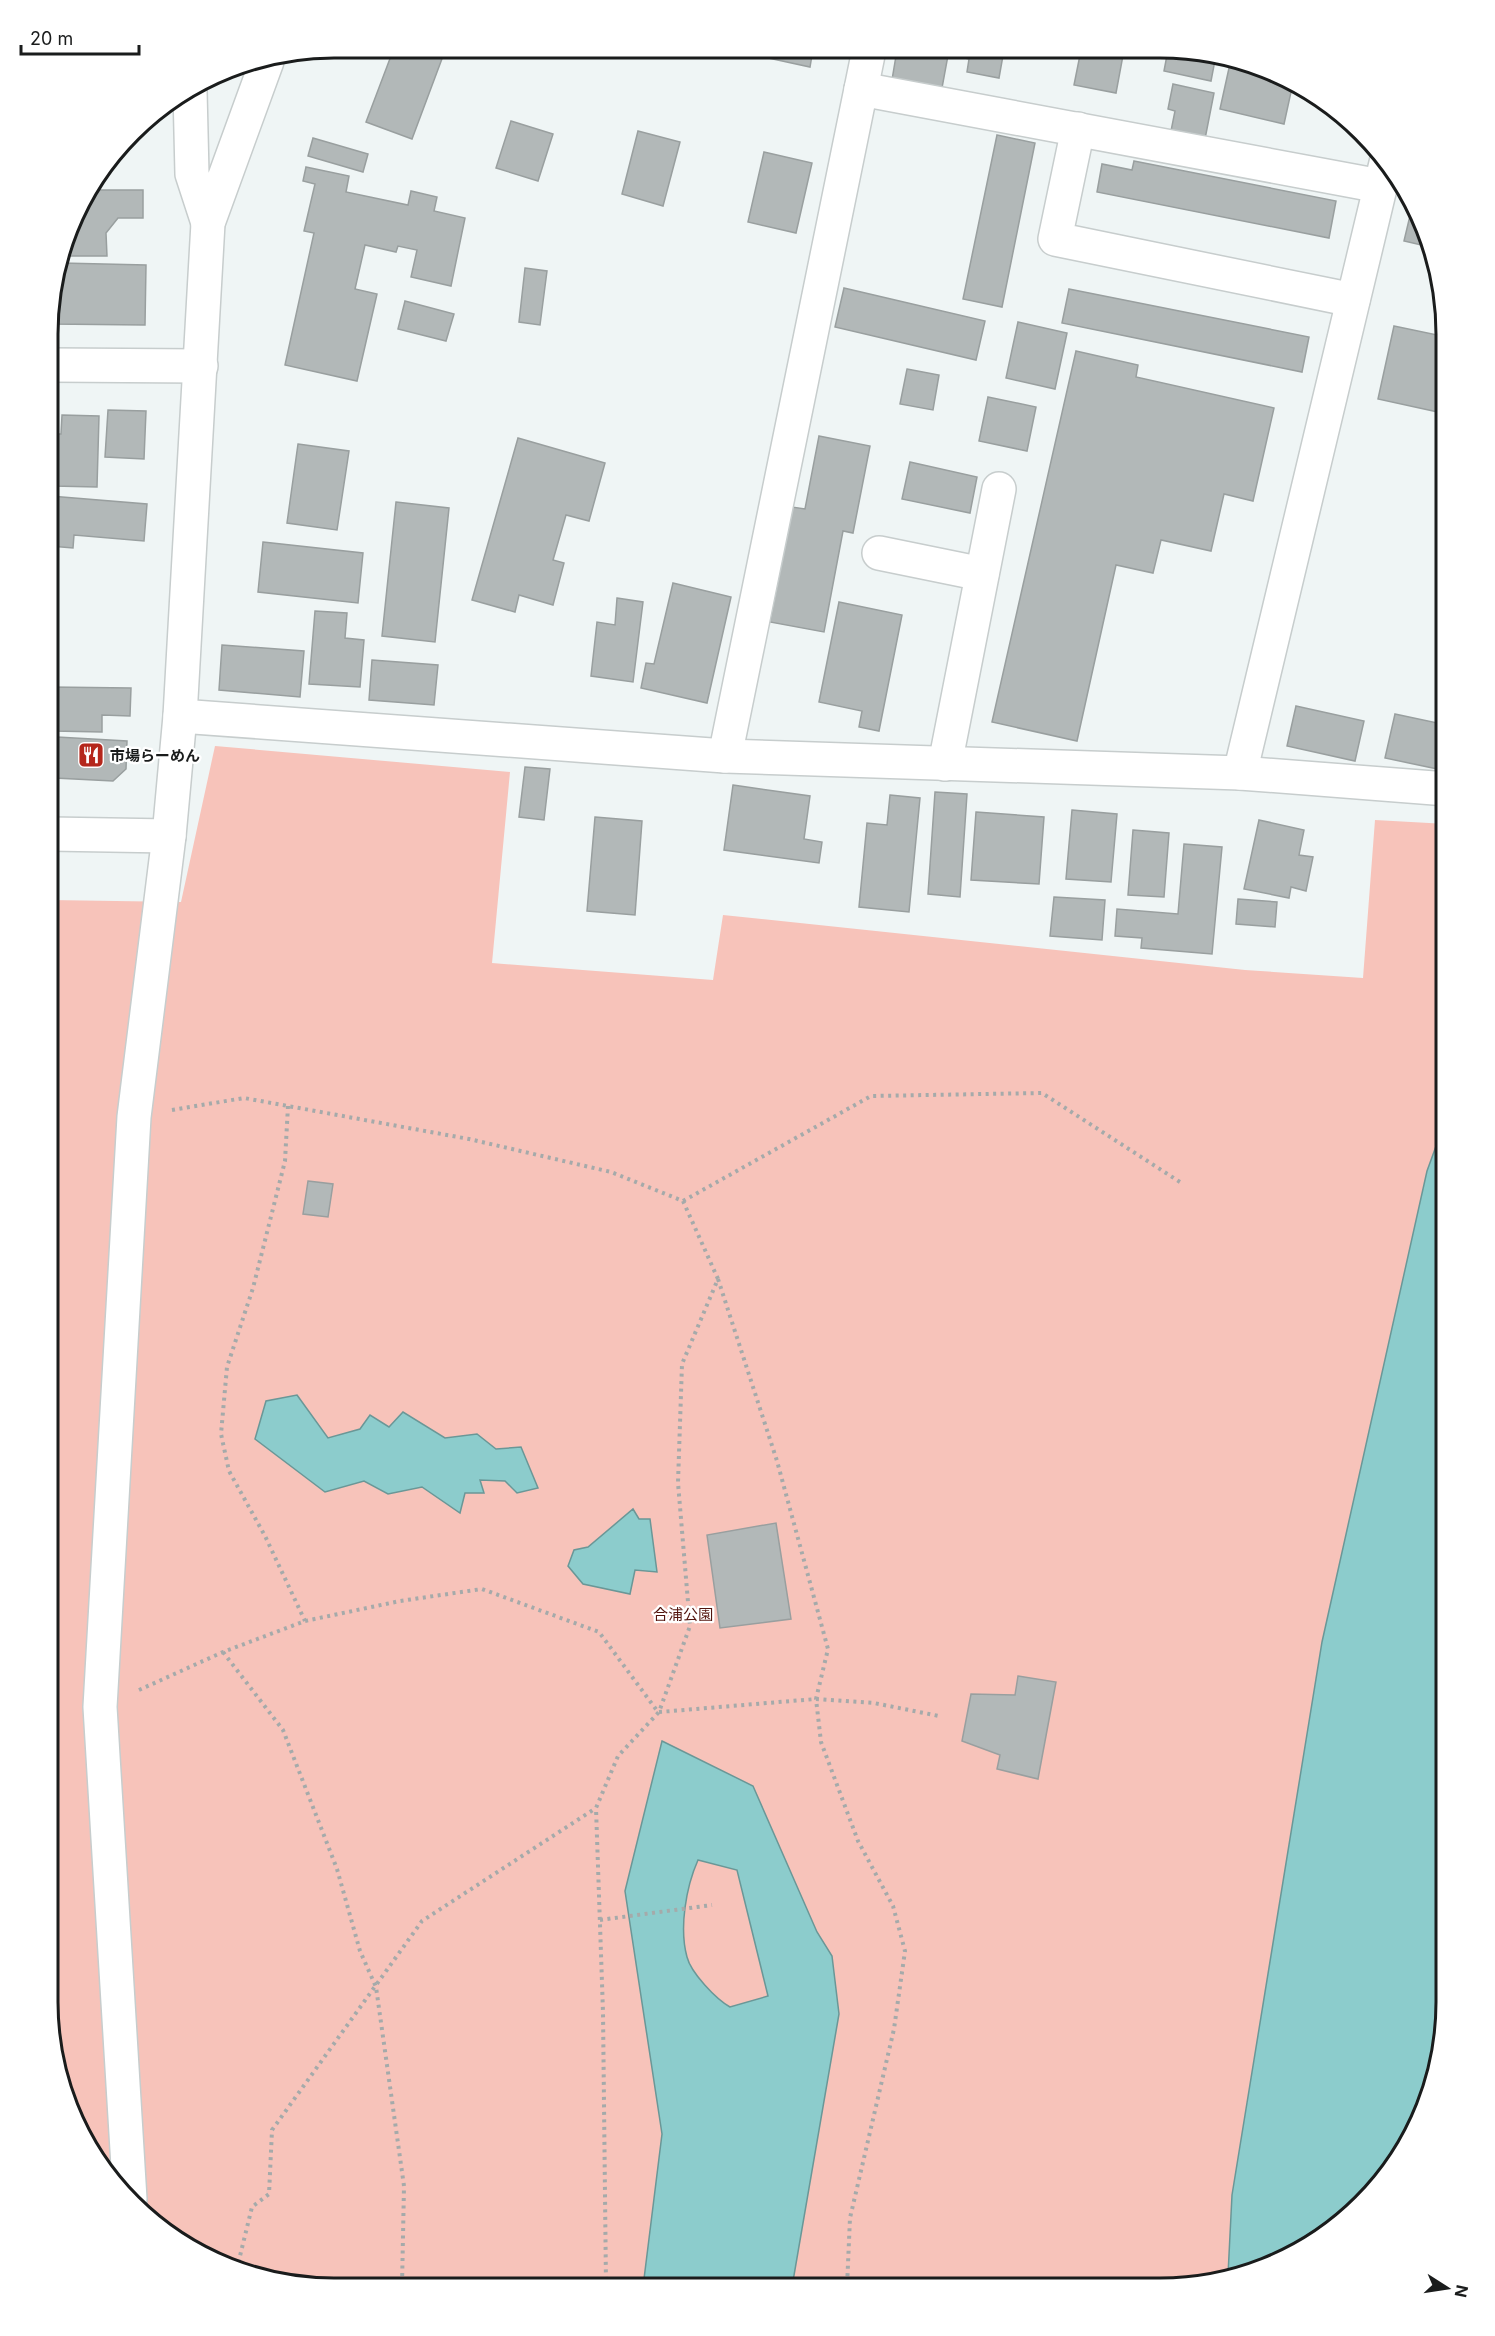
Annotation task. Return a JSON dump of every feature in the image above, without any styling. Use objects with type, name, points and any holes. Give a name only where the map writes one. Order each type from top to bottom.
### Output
[{"type":"street","points":[[725,756],[867,58]]},
{"type":"street","points":[[129,2186],[100,1707],[134,1117],[170,836],[180,717],[208,223],[265,68]]},
{"type":"street","points":[[861,89],[1078,129],[1384,173],[1240,773]]},
{"type":"street","points":[[190,99],[192,174],[208,223]]},
{"type":"street","points":[[1078,129],[1056,239],[1353,300]]},
{"type":"street","points":[[58,365],[201,366]]},
{"type":"street","points":[[945,764],[999,489]]},
{"type":"street","points":[[879,554],[982,574]]},
{"type":"street","points":[[180,717],[725,756],[1240,773],[1436,788]]},
{"type":"street","points":[[58,834],[170,836]]},
{"type":"path","points":[[683,1201],[871,1096],[1042,1093],[1183,1184]]},
{"type":"path","points":[[134,1117],[244,1098],[469,1139],[611,1172],[683,1201],[718,1279],[777,1461],[828,1649],[816,1699],[820,1742],[858,1841],[893,1906],[905,1951],[894,2029],[850,2218],[847,2278]]},
{"type":"path","points":[[288,1106],[285,1161],[253,1287],[227,1367],[221,1434],[229,1472],[265,1536],[305,1621]]},
{"type":"path","points":[[606,2278],[596,1808],[618,1756],[658,1712],[690,1626],[678,1483],[682,1364],[718,1279]]},
{"type":"path","points":[[100,1707],[223,1653],[305,1621],[400,1601],[482,1589],[599,1632],[658,1712]]},
{"type":"path","points":[[223,1653],[283,1730],[337,1869],[360,1951],[376,1987],[404,2186],[402,2278]]},
{"type":"path","points":[[658,1712],[816,1699],[874,1703],[939,1716]]},
{"type":"path","points":[[239,2261],[252,2206],[269,2194],[272,2130],[422,1921],[596,1808]]},
{"type":"path","points":[[600,1920],[712,1905]]},
{"type":"green space","name":"合浦公園","points":[[215,746],[510,772],[492,963],[713,980],[723,915],[1245,970],[1363,978],[1375,820],[1436,823],[1436,1146],[1427,1171],[1322,1642],[1232,2195],[1228,2269],[1197,2275],[1161,2278],[316,2277],[280,2272],[246,2263],[196,2241],[152,2209],[115,2170],[95,2140],[73,2090],[64,2056],[58,2002],[58,900],[181,902]]},
{"type":"water","points":[[1436,1146],[1436,2020],[1431,2056],[1416,2107],[1400,2140],[1380,2170],[1356,2197],[1329,2221],[1299,2241],[1266,2257],[1228,2269],[1232,2195],[1322,1642],[1427,1171]]},
{"type":"water","points":[[297,1395],[328,1438],[360,1429],[370,1415],[389,1427],[403,1412],[445,1438],[477,1434],[496,1449],[521,1447],[538,1488],[517,1493],[505,1481],[480,1480],[484,1493],[465,1493],[460,1513],[422,1487],[388,1494],[364,1481],[325,1492],[255,1439],[266,1401]]},
{"type":"water","points":[[633,1509],[639,1519],[650,1519],[657,1572],[635,1570],[630,1594],[583,1584],[568,1566],[574,1550],[588,1547]]},
{"type":"water","points":[[662,1741],[753,1786],[817,1932],[832,1956],[839,2014],[794,2278],[644,2278],[662,2134],[625,1891]],"holes":[[[698,1860],[737,1870],[768,1996],[730,2007],[705,1985],[689,1963],[684,1933],[685,1908],[690,1882]]]},
{"type":"building","points":[[390,58],[442,58],[412,139],[366,122]]},
{"type":"building","points":[[768,58],[812,58],[810,67]]},
{"type":"building","points":[[896,58],[948,58],[942,88],[892,80]]},
{"type":"building","points":[[965,58],[1003,58],[999,78],[967,72],[969,59]]},
{"type":"building","points":[[1079,58],[1123,58],[1116,93],[1074,85]]},
{"type":"building","points":[[1166,58],[1214,64],[1211,81],[1164,71]]},
{"type":"building","points":[[1229,67],[1266,79],[1291,91],[1284,124],[1220,109]]},
{"type":"building","points":[[1173,84],[1214,93],[1204,144],[1170,136],[1175,111],[1168,109]]},
{"type":"building","points":[[511,121],[553,134],[538,181],[496,168]]},
{"type":"building","points":[[638,131],[680,142],[663,206],[622,194]]},
{"type":"building","points":[[997,135],[1035,143],[1002,307],[963,299]]},
{"type":"building","points":[[313,138],[368,154],[363,172],[308,156]]},
{"type":"building","points":[[764,152],[812,163],[796,233],[748,222]]},
{"type":"building","points":[[1134,161],[1336,201],[1329,238],[1097,192],[1102,164],[1132,170]]},
{"type":"building","points":[[306,167],[349,176],[346,192],[408,205],[411,191],[437,197],[434,211],[465,218],[451,286],[411,277],[417,250],[398,246],[396,252],[365,245],[355,289],[377,294],[357,381],[285,365],[314,233],[304,231],[315,184],[303,181]]},
{"type":"building","points":[[99,190],[143,190],[143,218],[118,218],[106,233],[107,256],[70,256],[79,229],[95,196]]},
{"type":"building","points":[[1410,216],[1422,245],[1404,241]]},
{"type":"building","points":[[68,263],[146,265],[145,325],[59,324]]},
{"type":"building","points":[[525,268],[547,271],[540,325],[519,322]]},
{"type":"building","points":[[844,288],[985,321],[976,360],[835,327]]},
{"type":"building","points":[[1069,289],[1309,337],[1302,372],[1062,323]]},
{"type":"building","points":[[405,301],[454,314],[446,341],[398,329]]},
{"type":"building","points":[[1018,322],[1067,333],[1055,389],[1006,378]]},
{"type":"building","points":[[1394,326],[1436,335],[1436,412],[1378,399]]},
{"type":"building","points":[[1076,351],[1138,365],[1136,377],[1274,408],[1253,501],[1224,494],[1211,551],[1161,540],[1153,573],[1116,565],[1077,741],[992,722]]},
{"type":"building","points":[[907,369],[939,375],[933,410],[900,404]]},
{"type":"building","points":[[988,397],[1036,407],[1027,451],[979,441]]},
{"type":"building","points":[[108,410],[146,411],[144,459],[105,457]]},
{"type":"building","points":[[62,415],[99,416],[97,487],[58,486],[58,434],[61,434]]},
{"type":"building","points":[[819,436],[870,446],[853,533],[843,531],[824,632],[770,622],[792,507],[805,509]]},
{"type":"building","points":[[518,438],[605,463],[589,521],[566,515],[553,560],[564,563],[553,605],[519,595],[515,612],[472,600]]},
{"type":"building","points":[[298,444],[349,451],[337,530],[287,523]]},
{"type":"building","points":[[910,462],[977,477],[970,513],[902,499]]},
{"type":"building","points":[[58,497],[147,504],[144,541],[74,535],[73,548],[58,547]]},
{"type":"building","points":[[396,502],[449,508],[435,642],[382,636]]},
{"type":"building","points":[[263,542],[363,553],[358,603],[258,592]]},
{"type":"building","points":[[673,583],[731,597],[707,703],[641,688],[646,663],[654,664]]},
{"type":"building","points":[[617,598],[643,602],[633,682],[591,676],[597,622],[615,625]]},
{"type":"building","points":[[839,602],[902,615],[879,731],[859,727],[862,711],[819,702]]},
{"type":"building","points":[[315,611],[347,613],[345,638],[364,640],[360,687],[309,684]]},
{"type":"building","points":[[222,645],[304,651],[300,697],[219,690]]},
{"type":"building","points":[[372,660],[438,665],[434,705],[369,700]]},
{"type":"building","points":[[58,687],[131,688],[130,716],[102,715],[102,732],[58,731]]},
{"type":"building","points":[[1296,706],[1364,721],[1355,761],[1287,746]]},
{"type":"building","points":[[1395,714],[1436,723],[1436,769],[1385,758]]},
{"type":"building","name":"市場らーめん","points":[[58,737],[127,741],[126,769],[113,781],[58,778]]},
{"type":"building","points":[[525,767],[550,769],[544,820],[519,817]]},
{"type":"building","points":[[733,785],[810,796],[804,839],[822,842],[819,863],[724,850]]},
{"type":"building","points":[[935,792],[967,794],[960,897],[928,894]]},
{"type":"building","points":[[890,795],[920,798],[909,912],[859,907],[867,823],[887,825]]},
{"type":"building","points":[[1072,810],[1117,814],[1111,882],[1066,879]]},
{"type":"building","points":[[976,812],[1044,817],[1039,884],[971,880]]},
{"type":"building","points":[[595,817],[642,821],[635,915],[587,911]]},
{"type":"building","points":[[1259,820],[1304,830],[1299,855],[1313,857],[1306,891],[1291,887],[1289,898],[1244,889]]},
{"type":"building","points":[[1133,830],[1169,833],[1164,897],[1128,895]]},
{"type":"building","points":[[1184,844],[1222,847],[1212,954],[1141,948],[1142,938],[1115,936],[1117,909],[1178,914]]},
{"type":"building","points":[[1054,897],[1105,900],[1102,940],[1050,936]]},
{"type":"building","points":[[1238,899],[1277,902],[1275,927],[1236,924]]},
{"type":"building","points":[[308,1181],[333,1184],[328,1217],[303,1214]]},
{"type":"building","points":[[776,1523],[791,1619],[720,1628],[707,1535]]},
{"type":"building","points":[[1018,1676],[1056,1682],[1038,1779],[997,1769],[1000,1755],[962,1741],[971,1694],[1015,1695]]},
{"type":"place","name":"市場らーめん","points":[[91,755]]}]
